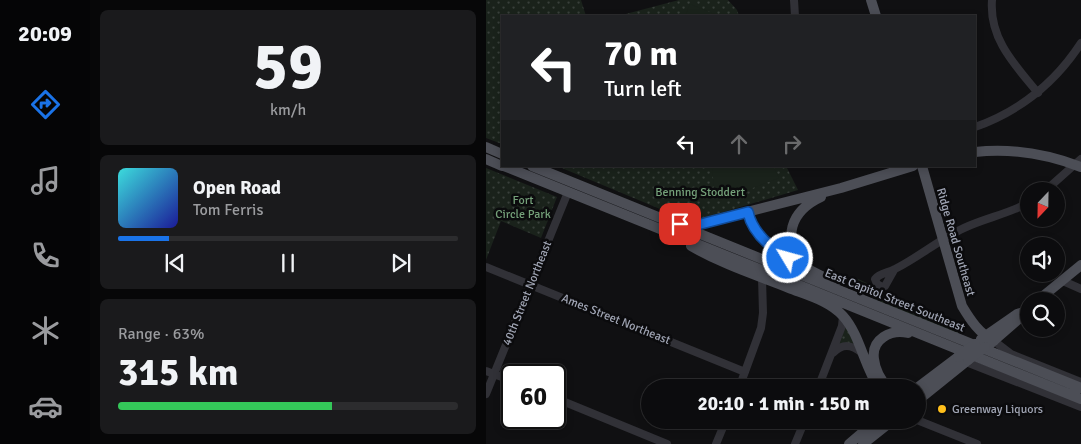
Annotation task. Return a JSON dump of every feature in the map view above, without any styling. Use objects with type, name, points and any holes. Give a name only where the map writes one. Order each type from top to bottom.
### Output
[{"type":"main road","points":[[871,0],[876,15]]},
{"type":"main road","points":[[486,147],[501,154]]},
{"type":"main road","points":[[976,152],[1030,153],[1079,164]]},
{"type":"main road","points":[[486,159],[501,165]]},
{"type":"main road","points":[[506,167],[568,192],[661,224],[1081,399]]},
{"type":"main road","name":"East Capitol Street Southeast","points":[[534,167],[661,224],[888,310],[1081,388]]},
{"type":"main road","points":[[661,224],[697,225],[841,188],[910,167]]},
{"type":"main road","name":"Ridge Road Southeast","points":[[922,167],[962,306],[969,318],[990,339]]},
{"type":"main road","points":[[819,274],[805,264],[796,253],[792,239],[793,225],[798,214],[806,205],[841,188]]},
{"type":"main road","points":[[748,212],[754,226],[773,248],[788,258],[888,310]]},
{"type":"main road","points":[[661,224],[704,254],[829,305],[843,316],[849,324],[874,379]]},
{"type":"main road","points":[[1065,279],[1079,268]]},
{"type":"main road","points":[[1049,292],[1062,282]]},
{"type":"main road","points":[[926,393],[1020,313]]},
{"type":"main road","points":[[882,379],[874,358],[874,350],[877,343],[886,335],[897,331],[905,332],[953,347]]},
{"type":"main road","points":[[926,383],[964,360]]},
{"type":"main road","points":[[849,444],[866,429]]},
{"type":"main road","points":[[863,444],[882,429]]},
{"type":"street","points":[[794,0],[795,15]]},
{"type":"street","points":[[992,0],[993,21],[1000,42],[1015,65],[1038,92]]},
{"type":"street","points":[[976,127],[1008,112],[1038,92],[1057,75],[1081,42]]},
{"type":"street","points":[[1057,182],[1079,164]]},
{"type":"street","name":"40th Street Northeast","points":[[486,394],[568,192]]},
{"type":"street","points":[[894,270],[943,239],[974,223],[1020,206]]},
{"type":"street","name":"Ames Street Northeast","points":[[486,267],[745,372]]},
{"type":"street","points":[[742,379],[761,328],[763,313],[762,278]]},
{"type":"street","points":[[1065,282],[1081,289]]},
{"type":"street","points":[[822,379],[842,326],[843,316]]},
{"type":"street","points":[[990,339],[1011,354],[1081,382]]},
{"type":"street","points":[[832,354],[842,346],[854,347],[862,352]]},
{"type":"street","points":[[964,360],[1081,407]]},
{"type":"street","points":[[486,371],[501,377]]},
{"type":"street","points":[[566,403],[667,444]]},
{"type":"street","points":[[926,424],[977,444]]},
{"type":"street","points":[[716,444],[722,429]]},
{"type":"street","points":[[795,444],[801,429]]},
{"type":"green space","points":[[486,0],[581,0],[586,15],[501,15],[501,144],[486,138]]},
{"type":"green space","points":[[679,0],[728,0],[737,10],[739,15],[622,15]]},
{"type":"green space","points":[[690,4],[717,15],[685,15]]},
{"type":"green space","name":"Benning Stoddert","points":[[559,167],[786,167],[798,190],[700,219],[684,219]]},
{"type":"green space","points":[[712,167],[774,167],[779,178],[719,201],[714,188]]},
{"type":"green space","name":"Fort Circle Park","points":[[486,168],[557,197],[541,238],[501,221],[486,260]]},
{"type":"green space","points":[[856,278],[878,290],[886,292],[922,314],[957,330],[958,334],[870,296],[851,282]]},
{"type":"green space","points":[[847,327],[854,344],[847,343],[837,346],[843,328]]},
{"type":"place","name":"Greenway Liquors","points":[[942,409]]},
{"type":"route","points":[[680,224],[697,225],[748,212],[750,220],[760,235],[773,248],[788,258]]}]
